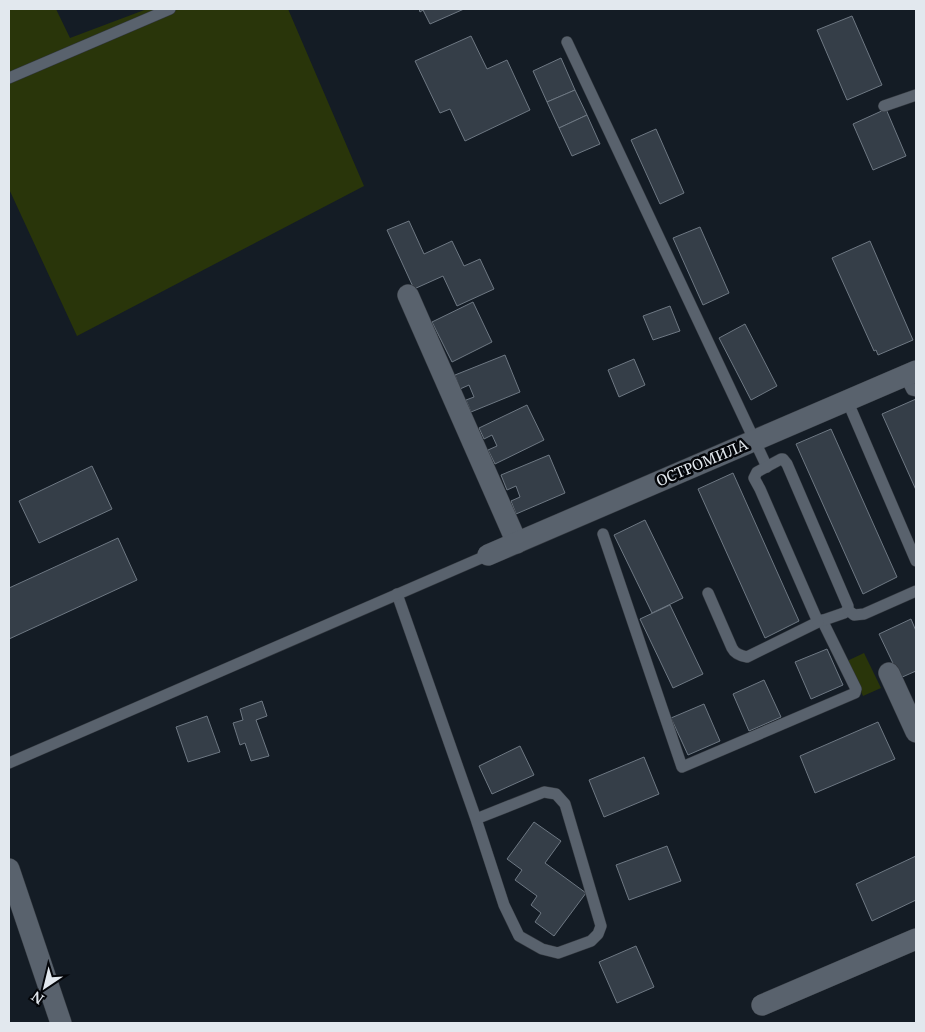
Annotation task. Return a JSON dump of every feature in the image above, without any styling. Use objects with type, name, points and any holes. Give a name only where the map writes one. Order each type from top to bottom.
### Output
[{"type":"street","points":[[408,295],[517,543]]},
{"type":"street","name":"ОСТРОМИЛА","points":[[488,554],[848,400],[913,379]]},
{"type":"street","points":[[889,673],[916,732]]},
{"type":"street","points":[[9,868],[61,1023]]},
{"type":"street","points":[[762,1005],[916,939]]},
{"type":"lane","points":[[9,78],[170,9]]},
{"type":"lane","points":[[567,42],[753,441],[767,467]]},
{"type":"lane","points":[[884,106],[916,96]]},
{"type":"lane","points":[[848,400],[916,561]]},
{"type":"lane","points":[[603,534],[682,768],[856,693],[856,689],[820,621],[754,478],[757,472],[781,459],[785,461],[848,606],[848,610],[854,615],[864,614],[916,591]]},
{"type":"lane","points":[[9,763],[488,554]]},
{"type":"lane","points":[[397,594],[476,819],[504,905],[519,936],[542,948],[558,953],[591,941],[598,934],[601,926],[566,804],[556,794],[544,792],[476,819]]},
{"type":"lane","points":[[708,594],[733,652],[747,657],[820,621],[844,614],[848,610]]},
{"type":"green space","points":[[9,9],[56,9],[70,38],[147,9],[288,9],[364,186],[77,336],[9,189]]},
{"type":"green space","points":[[864,653],[881,688],[863,696],[847,661]]},
{"type":"building","points":[[419,9],[464,9],[430,24],[423,10],[420,12]]},
{"type":"building","points":[[852,16],[882,85],[847,100],[817,30]]},
{"type":"building","points":[[471,36],[487,69],[507,60],[530,110],[465,141],[450,109],[440,113],[415,61]]},
{"type":"building","points":[[561,58],[575,90],[547,102],[533,71]]},
{"type":"building","points":[[575,90],[587,115],[559,128],[547,102]]},
{"type":"building","points":[[886,109],[906,156],[873,170],[853,124]]},
{"type":"building","points":[[587,115],[600,144],[572,156],[559,128]]},
{"type":"building","points":[[656,129],[684,193],[660,204],[631,140]]},
{"type":"building","points":[[409,221],[424,254],[452,241],[464,266],[480,259],[494,289],[457,306],[443,276],[414,289],[387,230]]},
{"type":"building","points":[[700,227],[729,293],[703,305],[673,238]]},
{"type":"building","points":[[870,241],[913,340],[878,355],[876,350],[874,351],[832,258]]},
{"type":"building","points":[[473,302],[492,342],[452,362],[432,322]]},
{"type":"building","points":[[670,306],[680,331],[653,340],[643,316]]},
{"type":"building","points":[[745,324],[777,386],[751,400],[719,338]]},
{"type":"building","points":[[505,355],[520,392],[471,412],[466,400],[474,397],[469,385],[460,389],[455,375]]},
{"type":"building","points":[[634,359],[645,385],[619,397],[608,370]]},
{"type":"building","points":[[916,399],[916,490],[882,414]]},
{"type":"building","points":[[527,405],[544,440],[495,464],[488,450],[497,446],[492,435],[484,439],[479,428]]},
{"type":"building","points":[[831,429],[897,577],[863,594],[796,444]]},
{"type":"building","points":[[549,455],[565,493],[516,514],[511,501],[520,497],[516,486],[507,490],[501,475]]},
{"type":"building","points":[[92,466],[112,509],[39,543],[19,501]]},
{"type":"building","points":[[733,473],[799,621],[765,638],[698,489]]},
{"type":"building","points":[[645,520],[683,598],[652,613],[614,535]]},
{"type":"building","points":[[118,538],[137,580],[9,639],[9,588]]},
{"type":"building","points":[[670,605],[703,674],[673,688],[640,619]]},
{"type":"building","points":[[911,619],[916,631],[916,671],[900,678],[879,634]]},
{"type":"building","points":[[827,649],[843,685],[811,699],[795,662]]},
{"type":"building","points":[[764,680],[781,717],[749,731],[733,694]]},
{"type":"building","points":[[262,701],[267,716],[256,720],[269,756],[251,761],[245,743],[240,745],[233,723],[243,720],[240,709]]},
{"type":"building","points":[[704,704],[720,741],[688,755],[671,718]]},
{"type":"building","points":[[207,716],[220,752],[188,762],[176,727]]},
{"type":"building","points":[[878,722],[895,759],[815,793],[800,756]]},
{"type":"building","points":[[520,746],[534,775],[492,794],[479,766]]},
{"type":"building","points":[[644,757],[659,794],[604,817],[589,780]]},
{"type":"building","points":[[534,822],[561,841],[545,863],[586,893],[554,936],[535,922],[541,913],[531,905],[537,896],[515,880],[522,870],[507,859]]},
{"type":"building","points":[[667,846],[681,881],[629,900],[616,865]]},
{"type":"building","points":[[916,856],[916,900],[872,921],[856,884]]},
{"type":"building","points":[[636,946],[654,987],[617,1003],[599,962]]}]
